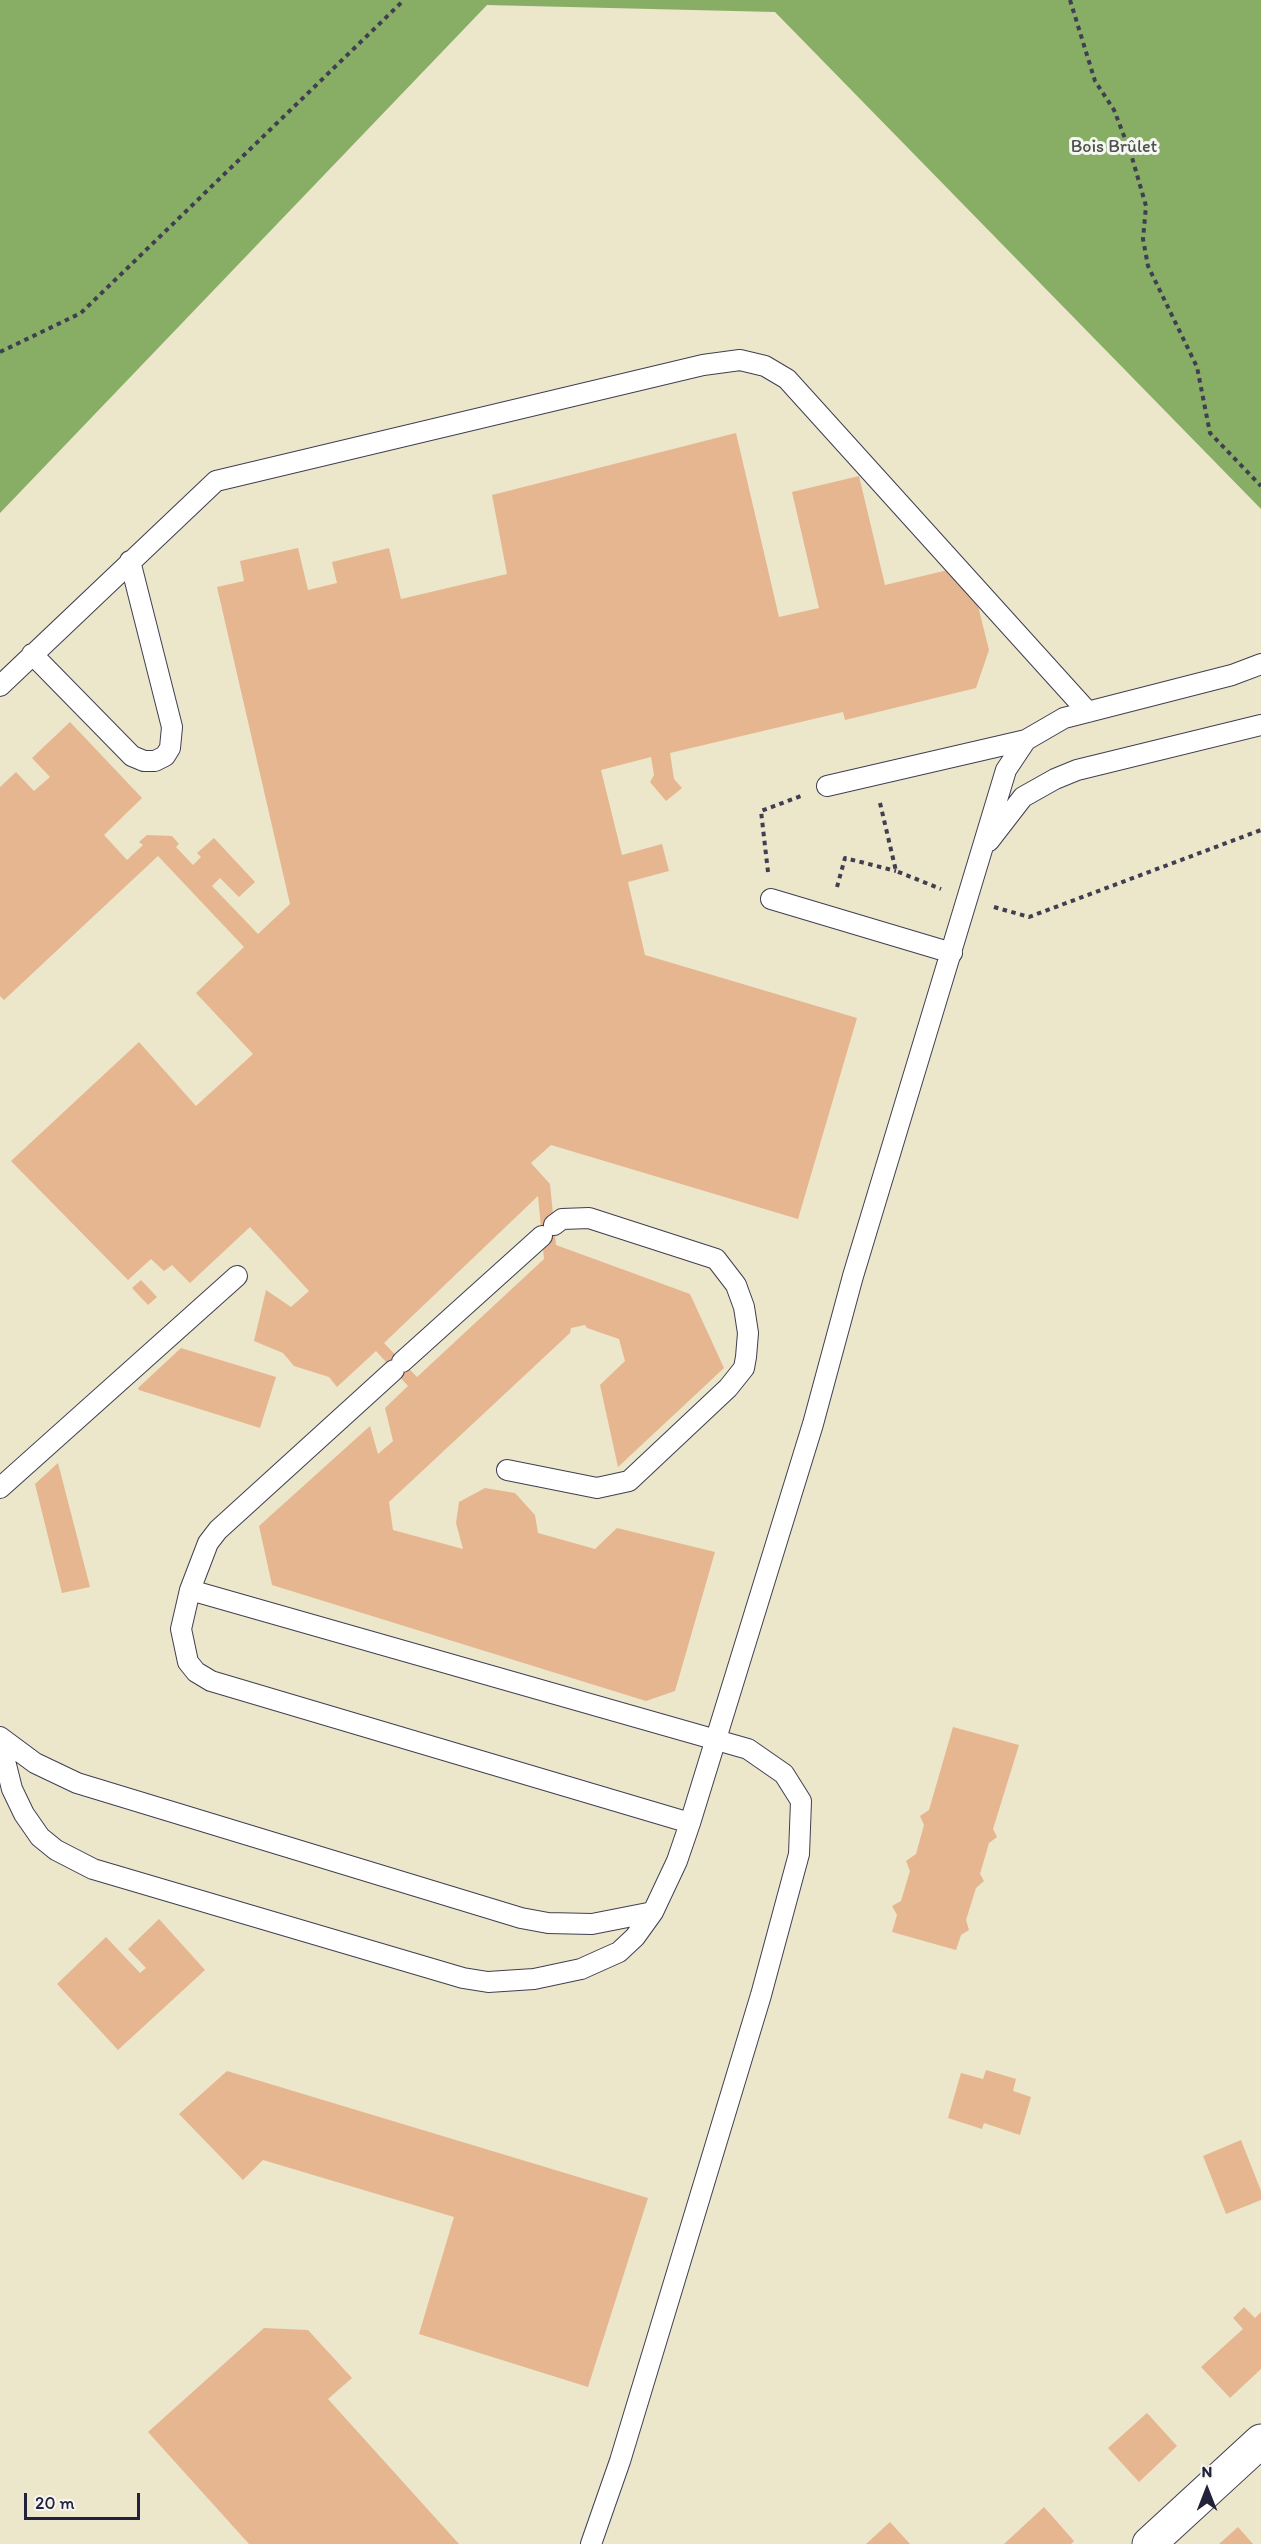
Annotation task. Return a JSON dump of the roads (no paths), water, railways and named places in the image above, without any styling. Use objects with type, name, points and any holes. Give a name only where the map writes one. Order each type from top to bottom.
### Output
[{"type":"street","points":[[1149,2544],[1261,2441]]},
{"type":"lane","points":[[0,686],[216,482],[704,365],[740,360],[765,366],[788,379],[1088,712]]},
{"type":"lane","points":[[32,654],[132,756],[144,760],[155,760],[165,756],[172,737],[171,727],[130,561]]},
{"type":"lane","points":[[0,1739],[12,1789],[24,1814],[40,1837],[72,1860],[93,1869],[463,1978],[488,1982],[534,1979],[591,1965],[619,1952],[635,1937],[653,1912],[690,1823],[813,1424],[853,1276],[984,848],[998,788],[1006,770],[1026,740],[1043,728],[1088,712],[1232,675],[1261,664]]},
{"type":"lane","points":[[984,848],[1023,797],[1055,779],[1095,765],[1261,725]]},
{"type":"lane","points":[[827,786],[1026,740]]},
{"type":"lane","points":[[771,899],[952,953]]},
{"type":"lane","points":[[507,1470],[597,1488],[630,1481],[728,1388],[744,1368],[748,1333],[744,1307],[736,1285],[716,1259],[589,1218],[562,1219],[218,1530],[201,1558],[190,1590],[181,1629],[188,1662],[196,1672],[211,1681],[690,1823]]},
{"type":"lane","points":[[0,1488],[237,1276]]},
{"type":"lane","points":[[190,1590],[748,1749],[784,1774],[801,1801],[799,1854],[755,2016],[620,2461],[591,2544]]},
{"type":"lane","points":[[0,1739],[34,1763],[77,1783],[521,1918],[548,1923],[592,1924],[653,1912]]},
{"type":"park label","name":"Bois Brûlet","points":[[1114,147]]}]
